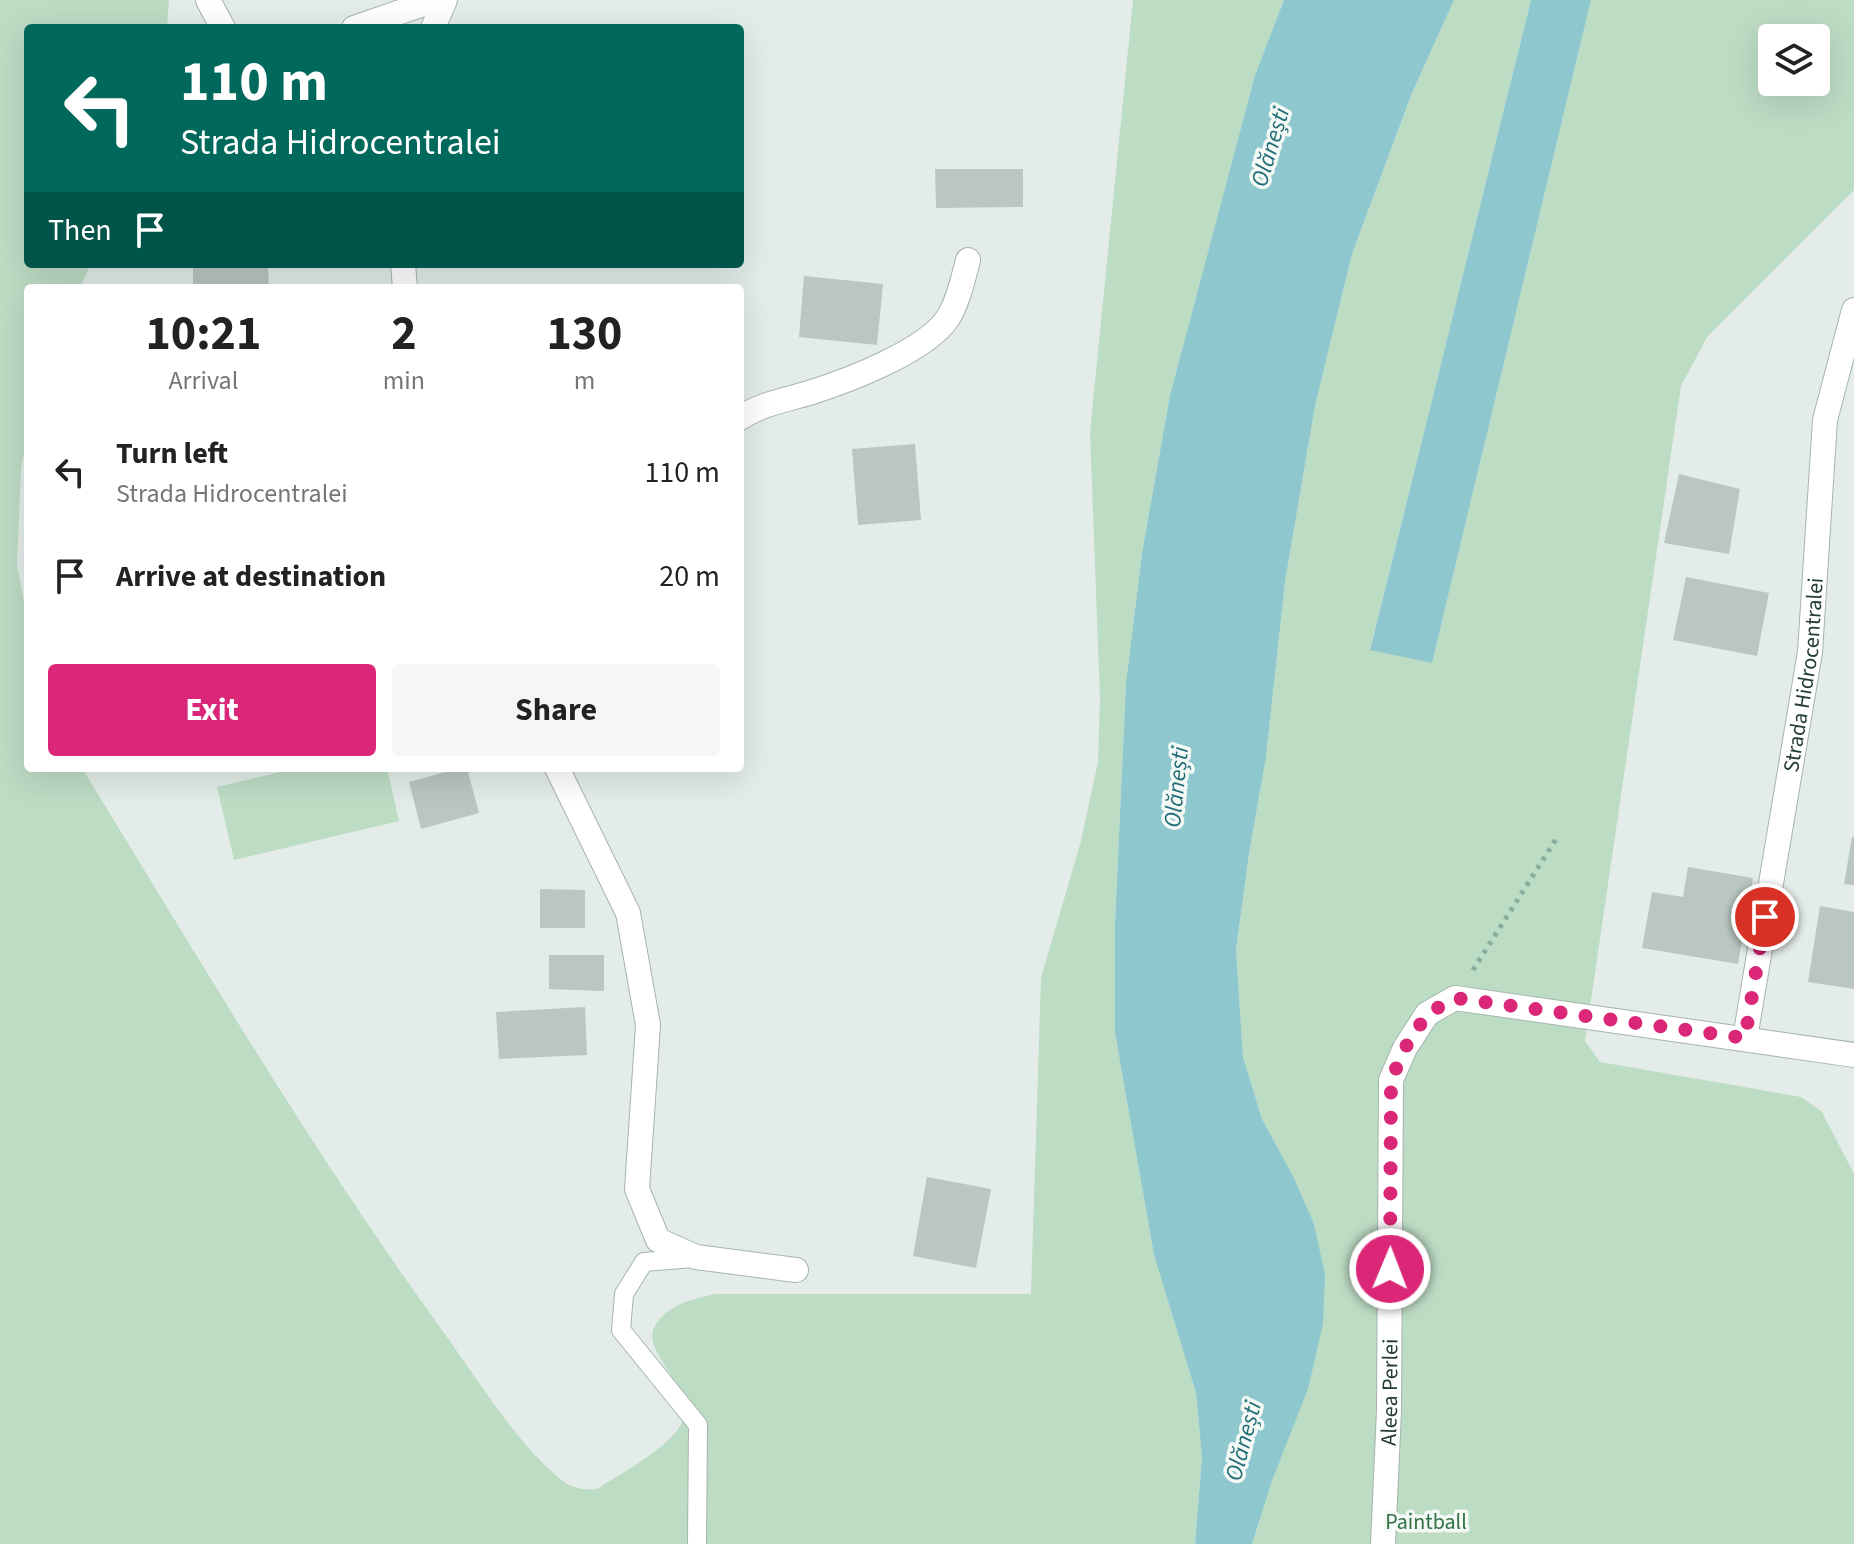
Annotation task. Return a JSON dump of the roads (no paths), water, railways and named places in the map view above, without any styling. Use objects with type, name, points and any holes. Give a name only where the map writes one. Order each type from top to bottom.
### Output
[{"type":"street","points":[[208,0],[221,24]]},
{"type":"street","points":[[366,24],[435,0]]},
{"type":"street","points":[[435,24],[445,0]]},
{"type":"street","points":[[744,415],[753,409],[845,382],[925,341],[947,318],[963,281],[968,260]]},
{"type":"street","name":"Strada Hidrocentralei","points":[[1745,1038],[1810,652],[1825,420],[1854,310]]},
{"type":"street","points":[[559,772],[628,913],[648,1025],[637,1189],[658,1240],[696,1257],[796,1270]]},
{"type":"street","name":"Aleea Perlei","points":[[1383,1544],[1389,1410],[1391,1080],[1405,1048],[1427,1014],[1455,998],[1745,1038]]},
{"type":"street","points":[[1745,1038],[1854,1055]]},
{"type":"lane","points":[[696,1257],[644,1262],[624,1294],[621,1330],[698,1425],[697,1544]]},
{"type":"water","name":"Olănești","points":[[1284,0],[1454,0],[1412,93],[1352,254],[1315,406],[1285,582],[1266,757],[1236,950],[1243,1057],[1262,1119],[1293,1176],[1314,1224],[1325,1275],[1323,1324],[1308,1389],[1273,1478],[1252,1544],[1195,1544],[1202,1457],[1196,1393],[1154,1255],[1115,1033],[1115,923],[1126,683],[1142,553],[1170,395],[1255,75]]},
{"type":"water","points":[[1531,0],[1591,0],[1432,663],[1370,650]]},
{"type":"park label","name":"Paintball","points":[[1426,1521]]}]
